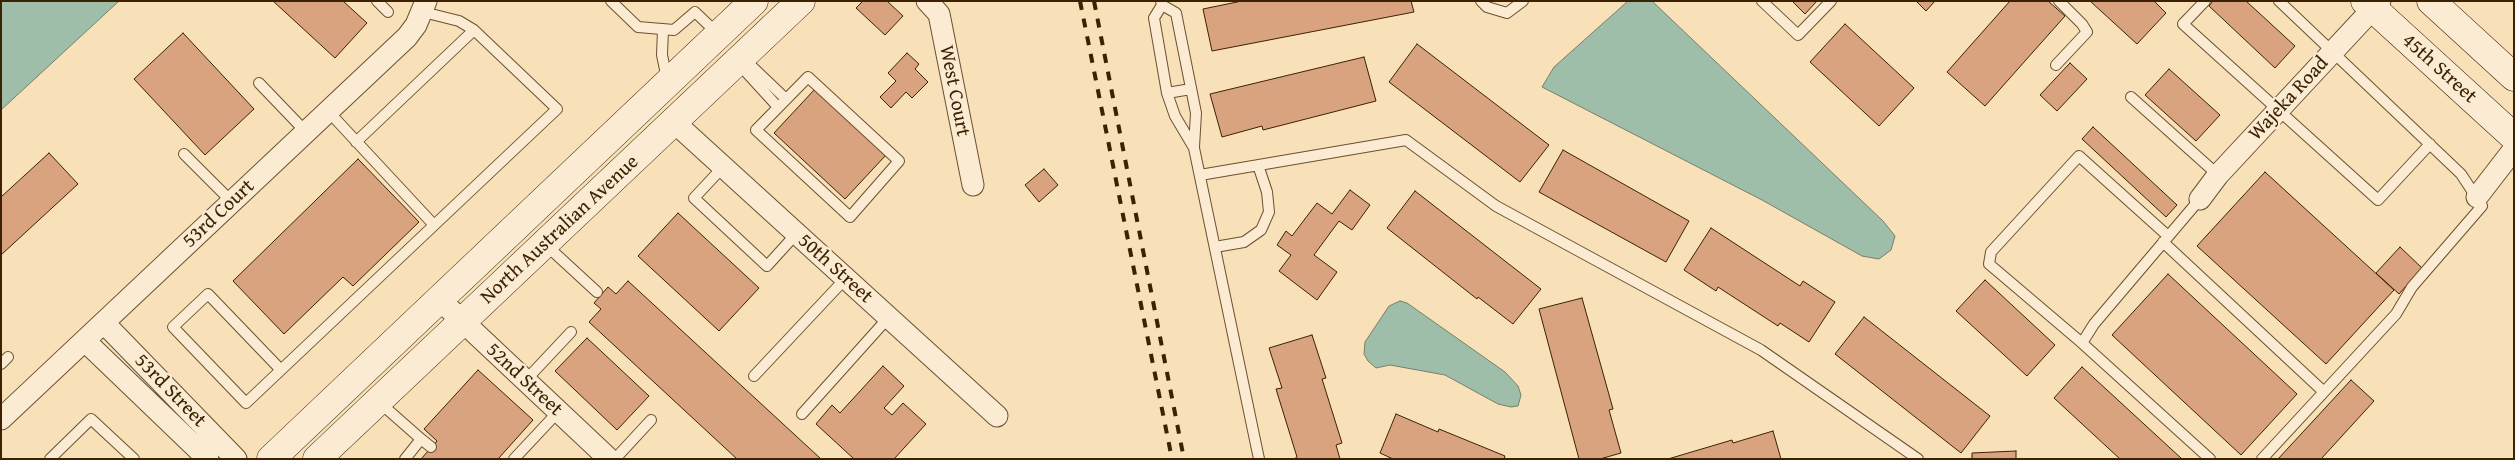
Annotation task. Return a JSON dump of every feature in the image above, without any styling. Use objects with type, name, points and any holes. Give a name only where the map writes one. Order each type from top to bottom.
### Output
[{"type":"main road","name":"North Australian Avenue","points":[[271,459],[754,1]]},
{"type":"main road","name":"North Australian Avenue","points":[[317,459],[801,1]]},
{"type":"main road","points":[[2431,1],[2514,77]]},
{"type":"main road","name":"45th Street","points":[[2373,4],[2514,137]]},
{"type":"main road","points":[[718,35],[742,57]]},
{"type":"street","name":"West Court","points":[[927,1],[939,14],[973,185]]},
{"type":"street","name":"Wajeka Road","points":[[2200,199],[2218,175],[2334,52],[2373,4]]},
{"type":"street","name":"53rd Court","points":[[1,419],[407,37],[424,7]]},
{"type":"street","name":"50th Street","points":[[674,122],[996,416]]},
{"type":"street","points":[[2477,196],[2514,149]]},
{"type":"street","name":"52nd Street","points":[[440,300],[609,459]]},
{"type":"street","name":"53rd Street","points":[[104,324],[236,459]]},
{"type":"street","name":"53rd Street","points":[[85,341],[208,459]]},
{"type":"lane","points":[[376,1],[388,12]]},
{"type":"lane","points":[[611,1],[638,27],[674,30],[696,12],[718,35]]},
{"type":"lane","points":[[1481,1],[1487,7],[1507,13],[1523,1]]},
{"type":"lane","points":[[1762,1],[1798,35],[1831,1]]},
{"type":"lane","points":[[2056,65],[2087,32],[2082,24],[2059,1]]},
{"type":"lane","points":[[2205,1],[2184,24],[2378,200],[2430,144]]},
{"type":"lane","points":[[2262,459],[2396,314],[2412,287],[2482,206],[2461,174],[2279,1]]},
{"type":"lane","points":[[1194,148],[1176,116],[1167,93],[1154,18],[1162,3],[1176,13],[1196,112],[1194,148],[1259,459]]},
{"type":"lane","points":[[280,370],[208,294],[173,327],[246,403],[557,110],[474,30],[459,21],[424,7]]},
{"type":"lane","points":[[663,29],[662,55],[668,82]]},
{"type":"lane","points":[[356,142],[474,30]]},
{"type":"lane","points":[[742,57],[786,99]]},
{"type":"lane","points":[[742,57],[746,72],[778,107]]},
{"type":"lane","points":[[808,77],[899,161],[850,217],[756,130],[786,99],[808,77]]},
{"type":"lane","points":[[258,83],[306,132]]},
{"type":"lane","points":[[1167,93],[1191,89]]},
{"type":"lane","points":[[2131,97],[2218,175]]},
{"type":"lane","points":[[328,111],[434,225]]},
{"type":"lane","points":[[1200,175],[1406,140],[1496,206],[1761,350],[1918,459]]},
{"type":"lane","points":[[184,154],[232,202]]},
{"type":"lane","points":[[2210,459],[2082,343],[1989,264],[1991,252],[2079,156],[2324,392]]},
{"type":"lane","points":[[1215,247],[1244,242],[1261,230],[1269,212],[1267,192],[1258,165]]},
{"type":"lane","points":[[723,167],[694,198],[767,266],[796,234]]},
{"type":"lane","points":[[2082,343],[2094,324],[2200,199]]},
{"type":"lane","points":[[545,244],[597,292]]},
{"type":"lane","points":[[754,376],[846,278]]},
{"type":"lane","points":[[802,414],[888,318]]},
{"type":"lane","points":[[525,381],[571,332]]},
{"type":"lane","points":[[378,402],[431,448]]},
{"type":"lane","points":[[514,459],[558,412]]},
{"type":"lane","points":[[50,459],[91,419],[134,459]]},
{"type":"lane","points":[[614,459],[651,420]]},
{"type":"lane","points":[[404,459],[421,439]]},
{"type":"shaded area","points":[[1,1],[119,1],[1,110]]},
{"type":"shaded area","points":[[1628,1],[1652,1],[1883,221],[1895,236],[1891,250],[1879,259],[1862,256],[1762,200],[1542,87],[1554,67]]},
{"type":"shaded area","points":[[1400,301],[1407,303],[1505,372],[1518,386],[1521,395],[1518,406],[1511,407],[1498,404],[1445,375],[1390,365],[1376,368],[1368,361],[1364,354],[1365,342],[1389,306]]},
{"type":"building","points":[[273,1],[343,1],[367,23],[335,58]]},
{"type":"building","points":[[863,1],[887,1],[903,16],[885,35],[856,8]]},
{"type":"building","points":[[1242,1],[1411,1],[1414,12],[1212,51],[1203,9]]},
{"type":"building","points":[[1792,1],[1817,1],[1805,14]]},
{"type":"building","points":[[1916,1],[1935,1],[1926,11]]},
{"type":"building","points":[[2010,1],[2048,1],[2065,16],[1985,106],[1947,72]]},
{"type":"building","points":[[2090,1],[2154,1],[2166,13],[2137,44]]},
{"type":"building","points":[[2213,1],[2246,1],[2295,46],[2275,68],[2209,6]]},
{"type":"building","points":[[1845,24],[1914,88],[1879,126],[1810,62]]},
{"type":"building","points":[[183,33],[254,109],[205,155],[134,79]]},
{"type":"building","points":[[1417,44],[1549,145],[1520,182],[1389,82]]},
{"type":"building","points":[[907,53],[919,64],[915,69],[928,82],[912,98],[906,92],[891,108],[880,97],[896,81],[888,73]]},
{"type":"building","points":[[1364,57],[1376,101],[1263,130],[1262,126],[1222,137],[1210,94]]},
{"type":"building","points":[[2070,63],[2087,79],[2057,111],[2040,95]]},
{"type":"building","points":[[2169,69],[2220,115],[2196,141],[2145,95]]},
{"type":"building","points":[[815,89],[886,155],[845,199],[774,133]]},
{"type":"building","points":[[2093,127],[2177,205],[2166,217],[2082,139]]},
{"type":"building","points":[[1563,150],[1689,221],[1666,262],[1539,192]]},
{"type":"building","points":[[49,153],[78,184],[1,255],[1,197]]},
{"type":"building","points":[[358,159],[419,222],[353,286],[343,277],[284,334],[233,281]]},
{"type":"building","points":[[1044,169],[1058,185],[1039,202],[1025,185]]},
{"type":"building","points":[[2265,172],[2394,290],[2326,364],[2197,246]]},
{"type":"building","points":[[1350,190],[1370,205],[1352,230],[1339,221],[1314,255],[1337,272],[1317,300],[1279,271],[1291,255],[1277,245],[1286,231],[1292,236],[1317,203],[1332,214]]},
{"type":"building","points":[[1415,191],[1541,289],[1513,324],[1478,297],[1477,299],[1387,228]]},
{"type":"building","points":[[678,213],[759,288],[719,331],[638,256]]},
{"type":"building","points":[[1711,228],[1800,286],[1803,281],[1835,302],[1809,342],[1780,323],[1778,326],[1718,287],[1716,291],[1684,270]]},
{"type":"building","points":[[2400,247],[2422,268],[2399,294],[2376,273]]},
{"type":"building","points":[[2168,274],[2297,394],[2241,455],[2112,335]]},
{"type":"building","points":[[1985,280],[2055,345],[2027,376],[1956,311]]},
{"type":"building","points":[[628,281],[821,459],[737,459],[589,322],[601,309],[594,303],[608,287],[616,294]]},
{"type":"building","points":[[1582,298],[1613,409],[1609,410],[1621,453],[1600,459],[1579,459],[1539,309]]},
{"type":"building","points":[[1864,317],[1990,416],[1961,453],[1835,354]]},
{"type":"building","points":[[1312,335],[1326,378],[1322,379],[1342,443],[1336,445],[1340,459],[1294,459],[1297,457],[1276,389],[1282,388],[1269,348]]},
{"type":"building","points":[[587,338],[649,396],[617,430],[555,371]]},
{"type":"building","points":[[883,366],[904,386],[884,408],[892,415],[903,403],[926,424],[894,459],[854,459],[816,424],[832,405],[840,413]]},
{"type":"building","points":[[2082,367],[2182,459],[2120,459],[2054,398]]},
{"type":"building","points":[[478,370],[533,420],[498,459],[421,459],[437,441],[424,429]]},
{"type":"building","points":[[2351,380],[2374,401],[2321,459],[2278,459]]},
{"type":"building","points":[[1396,414],[1438,432],[1439,429],[1505,456],[1504,459],[1393,459],[1380,453]]},
{"type":"building","points":[[1773,431],[1781,459],[1668,459],[1732,440],[1733,443]]},
{"type":"building","points":[[2016,451],[2016,459],[1972,459],[1972,453]]},
{"type":"railway","points":[[1080,1],[1172,459]]},
{"type":"railway","points":[[1094,1],[1184,459]]}]
